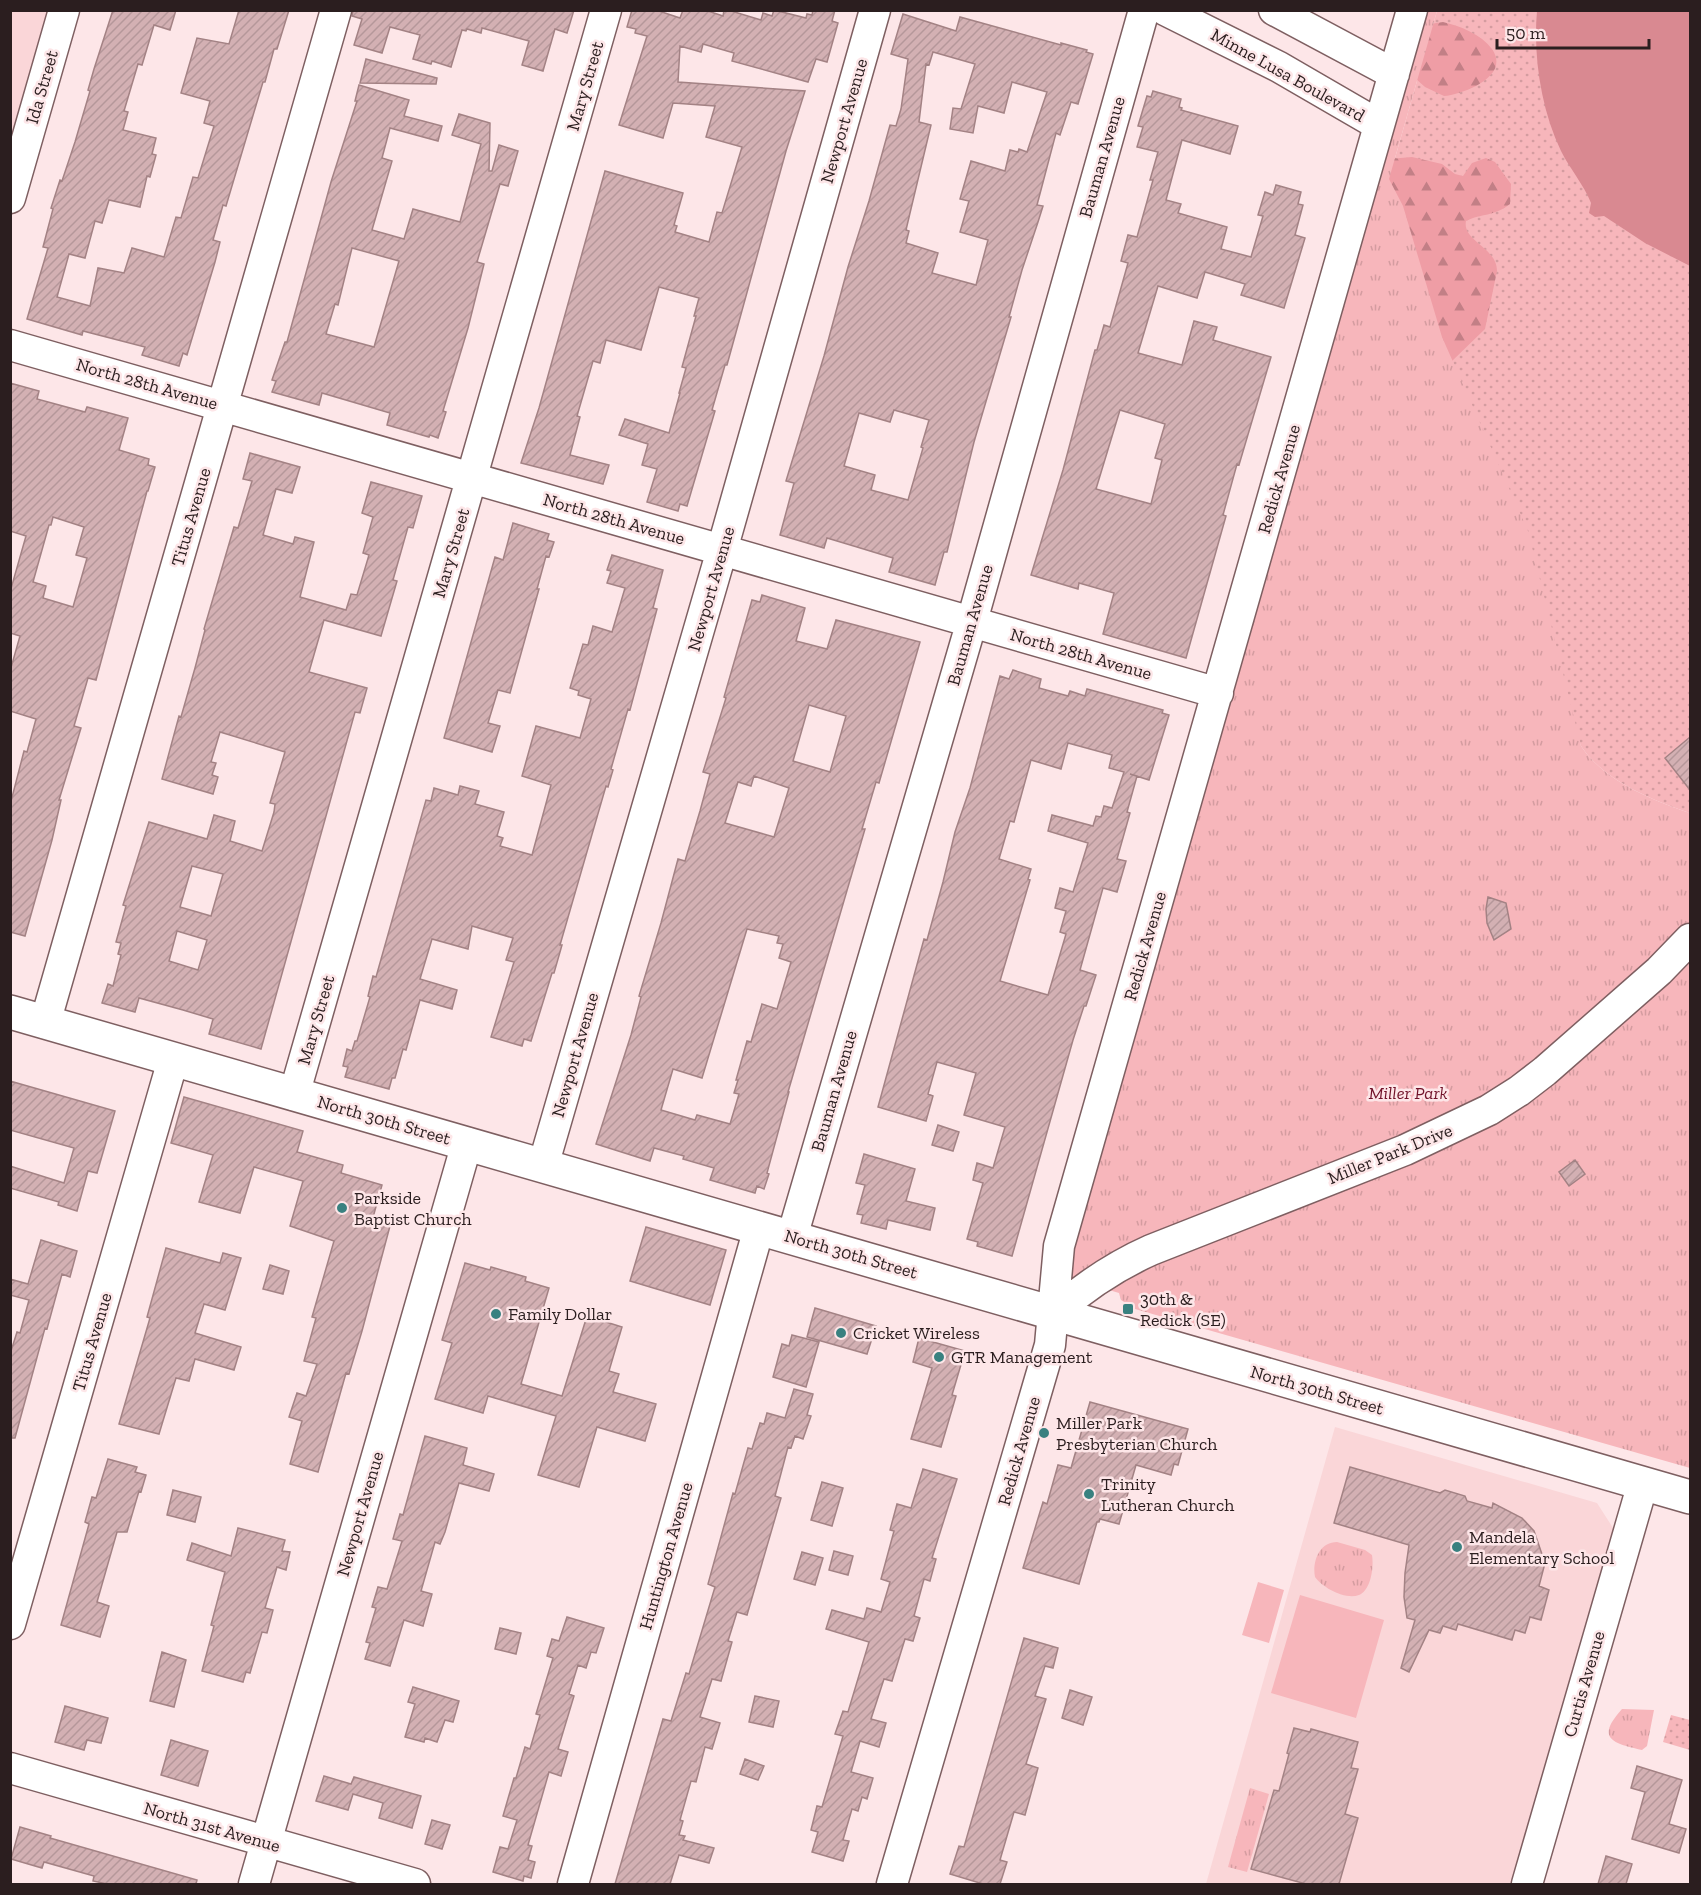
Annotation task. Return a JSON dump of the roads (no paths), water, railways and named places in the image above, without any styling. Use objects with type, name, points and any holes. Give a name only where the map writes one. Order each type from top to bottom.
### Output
[{"type":"highway","name":"North 30th Street","points":[[10,1012],[1690,1497]]},
{"type":"street","name":"Ida Street","points":[[10,198],[64,10]]},
{"type":"street","name":"Titus Avenue","points":[[45,1023],[336,10]]},
{"type":"street","name":"Mary Street","points":[[294,1095],[606,10]]},
{"type":"street","name":"Newport Avenue","points":[[543,1166],[722,550],[875,10]]},
{"type":"street","name":"Bauman Avenue","points":[[792,1237],[972,621],[1144,10]]},
{"type":"street","name":"Minne Lusa Boulevard","points":[[1165,10],[1279,67],[1379,125]]},
{"type":"street","points":[[1274,10],[1394,74]]},
{"type":"street","name":"Redick Avenue","points":[[892,1884],[1050,1346],[1059,1246],[1412,10]]},
{"type":"street","name":"North 28th Avenue","points":[[10,345],[1218,693]]},
{"type":"street","name":"Miller Park Drive","points":[[1054,1313],[1089,1284],[1151,1250],[1405,1150],[1474,1119],[1519,1091],[1592,1031],[1659,971],[1690,939]]},
{"type":"street","name":"Titus Avenue","points":[[10,1624],[173,1060]]},
{"type":"street","name":"Newport Avenue","points":[[254,1884],[467,1143]]},
{"type":"street","name":"Huntington Avenue","points":[[573,1884],[759,1228]]},
{"type":"street","name":"Curtis Avenue","points":[[1527,1884],[1643,1483]]},
{"type":"street","name":"North 31st Avenue","points":[[10,1768],[265,1843],[415,1884]]},
{"type":"place","name":"Parkside Baptist Church","points":[[342,1208]]},
{"type":"place","name":"30th & Redick (SE)","points":[[1128,1309]]},
{"type":"place","name":"Family Dollar","points":[[496,1314]]},
{"type":"place","name":"Cricket Wireless","points":[[841,1333]]},
{"type":"place","name":"GTR Management","points":[[939,1357]]},
{"type":"place","name":"Miller Park Presbyterian Church","points":[[1044,1433]]},
{"type":"place","name":"Trinity Lutheran Church","points":[[1089,1494]]},
{"type":"place","name":"Mandela Elementary School","points":[[1457,1547]]},
{"type":"park label","name":"Miller Park","points":[[1408,1093]]}]
